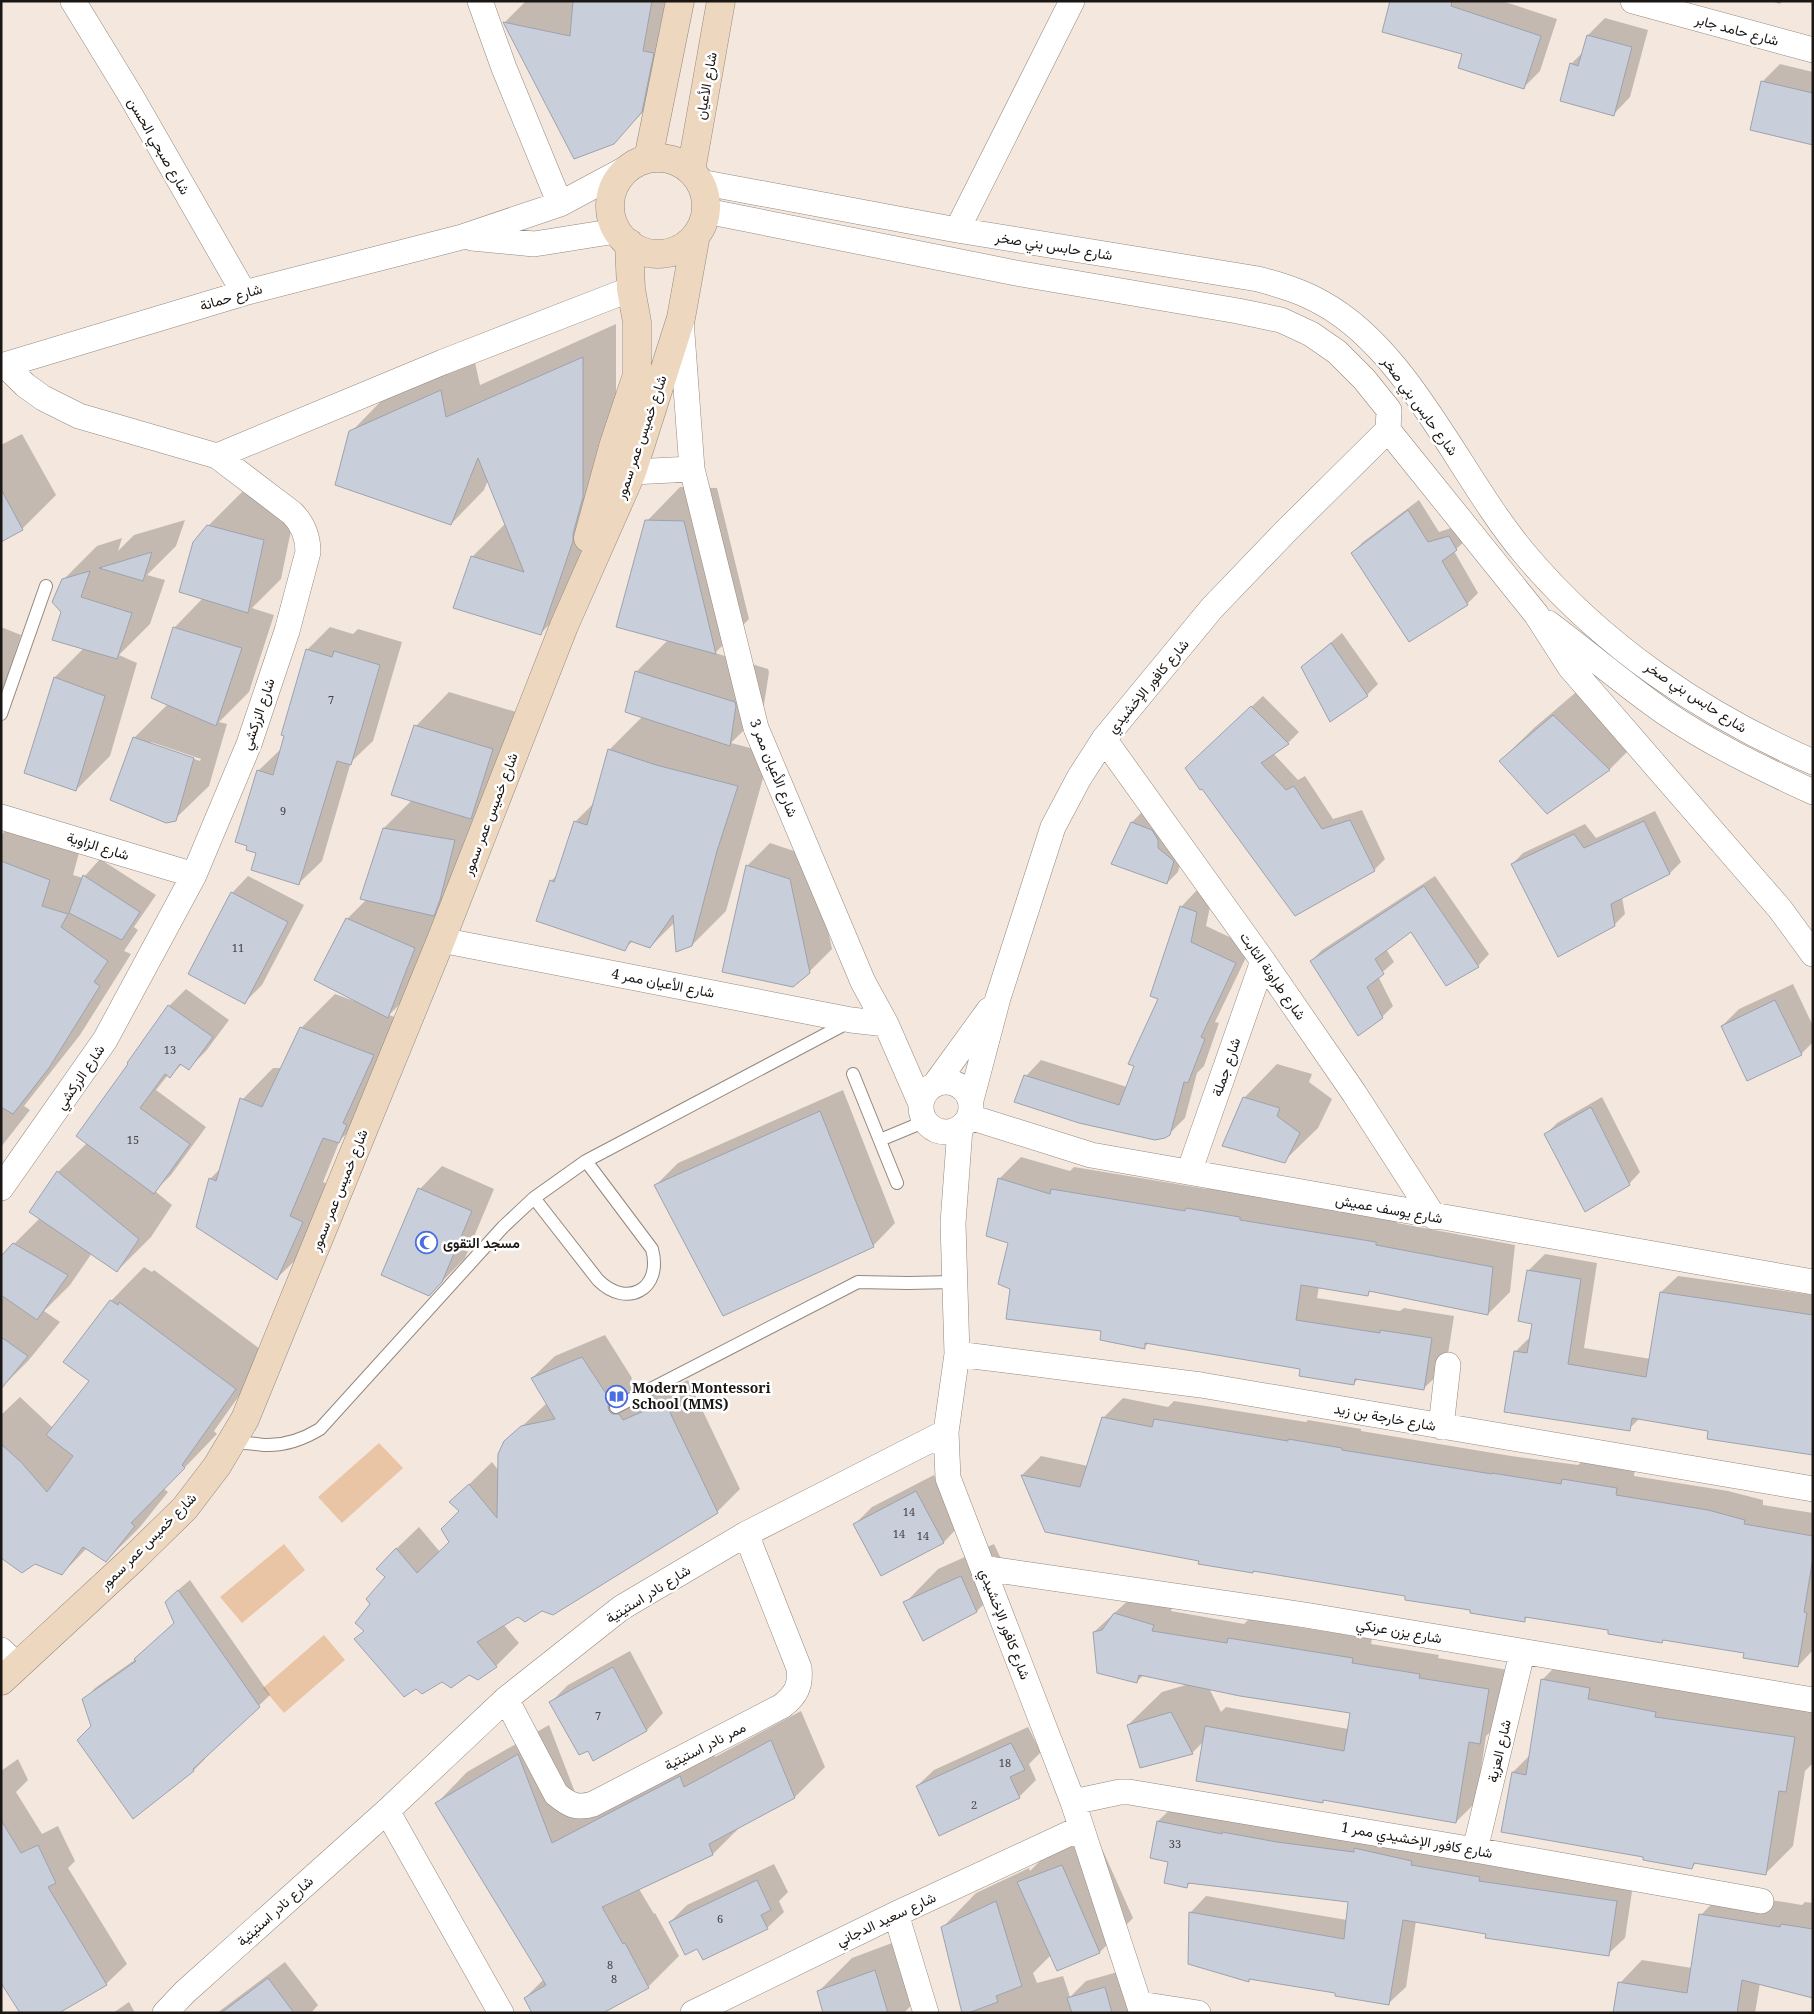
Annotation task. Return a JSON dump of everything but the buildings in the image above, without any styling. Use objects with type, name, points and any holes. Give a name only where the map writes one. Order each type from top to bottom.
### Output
[{"type":"street","name":"شارع صبحي الحسن","points":[[72,1],[130,96],[244,293]]},
{"type":"street","points":[[480,1],[504,68],[560,204]]},
{"type":"street","points":[[638,163],[680,1]]},
{"type":"street","name":"شارع الأعيان","points":[[695,176],[721,1]]},
{"type":"street","points":[[957,230],[1072,1]]},
{"type":"street","name":"شارع حامد جابر","points":[[1632,1],[1813,50]]},
{"type":"street","points":[[663,158],[678,162],[695,176],[705,196],[706,211],[703,226],[694,240],[683,248],[669,254],[654,255],[639,251],[622,237],[610,211],[612,190],[618,177],[638,163],[663,158]]},
{"type":"street","name":"شارع حمانة","points":[[3,365],[244,293],[462,237],[560,204],[638,163]]},
{"type":"street","name":"شارع حابس بني صخر","points":[[695,176],[957,230],[1258,279],[1291,288],[1323,303],[1356,327],[1381,352],[1412,390],[1524,553],[1571,602],[1607,635],[1681,691],[1748,732],[1813,762]]},
{"type":"street","name":"شارع حابس بني صخر","points":[[706,211],[1016,273],[1238,311],[1281,320],[1311,334],[1336,352],[1364,379],[1389,410],[1388,430],[1536,614],[1570,667],[1780,910],[1813,954]]},
{"type":"street","name":"شارع حمانة","points":[[462,237],[534,244],[622,237]]},
{"type":"street","name":"شارع خميس عمر سمور","points":[[564,626],[613,447],[637,375],[637,322],[622,237]]},
{"type":"street","name":"شارع خميس عمر سمور","points":[[7,1665],[134,1558],[185,1508],[217,1466],[245,1419],[441,940],[564,626],[632,472],[681,318],[694,240]]},
{"type":"street","points":[[217,456],[443,362],[631,289]]},
{"type":"street","name":"شارع الأعيان ممر 3","points":[[681,318],[692,469],[756,728],[863,982],[886,1024],[945,1109]]},
{"type":"street","name":"شارع الزركشي","points":[[1,1188],[106,1040],[194,875],[249,744],[287,631],[308,552],[308,541],[296,517],[217,456],[79,416],[43,398],[3,365]]},
{"type":"street","name":"شارع كافور الإخشيدي","points":[[1141,2008],[1073,1802],[948,1478],[946,1432],[956,1354],[953,1223],[945,1109],[998,998],[1053,827],[1079,778],[1104,739],[1212,608],[1286,531],[1388,430]]},
{"type":"street","points":[[632,472],[692,469]]},
{"type":"street","name":"شارع حابس بني صخر","points":[[1536,614],[1635,690],[1696,732],[1722,748],[1813,792]]},
{"type":"street","name":"شارع طراونة الثابت","points":[[1104,739],[1263,961],[1354,1093],[1434,1217]]},
{"type":"street","name":"شارع الزاوية","points":[[1,816],[194,875]]},
{"type":"street","name":"شارع الأعيان ممر 4","points":[[441,940],[851,1020],[886,1024]]},
{"type":"street","name":"شارع جملة","points":[[1188,1172],[1263,961]]},
{"type":"street","name":"شارع كافور الإخشيدي","points":[[945,1109],[998,998]]},
{"type":"street","name":"شارع يوسف عميش","points":[[945,1109],[1091,1155],[1434,1217],[1577,1240],[1813,1282]]},
{"type":"street","name":"شارع خارجة بن زيد","points":[[956,1354],[1201,1385],[1813,1489]]},
{"type":"street","points":[[1441,1427],[1448,1365]]},
{"type":"street","name":"شارع نادر استيتية","points":[[165,2013],[185,1992],[387,1811],[506,1699],[621,1608],[746,1534],[946,1432]]},
{"type":"street","name":"ممر نادر استيتية","points":[[506,1699],[556,1794],[566,1803],[583,1807],[593,1804],[782,1706],[798,1689],[799,1668],[746,1534]]},
{"type":"street","name":"شارع يزن عرنكي","points":[[983,1568],[1304,1615],[1813,1700]]},
{"type":"street","name":"شارع العزية","points":[[1475,1850],[1522,1652]]},
{"type":"street","name":"شارع كافور الإخشيدي ممر 1","points":[[1073,1802],[1120,1792],[1129,1792],[1475,1850],[1761,1901]]},
{"type":"street","points":[[387,1811],[501,2013]]},
{"type":"street","name":"شارع سعيد الدجاني","points":[[692,2013],[896,1914],[1081,1828]]},
{"type":"street","points":[[896,1914],[926,2013]]},
{"type":"street","points":[[1141,2008],[1198,2013]]},
{"type":"lane","points":[[1,714],[46,586]]},
{"type":"lane","points":[[230,1444],[246,1441],[261,1445],[292,1443],[320,1429],[503,1227],[534,1198],[586,1161],[851,1020]]},
{"type":"lane","points":[[853,1074],[897,1183]]},
{"type":"lane","points":[[880,1140],[945,1109]]},
{"type":"lane","points":[[534,1198],[607,1289],[620,1294],[627,1294],[634,1293],[646,1286],[653,1275],[656,1262],[652,1249],[586,1161]]},
{"type":"lane","points":[[616,1407],[858,1282],[954,1282]]},
{"type":"shaded area","points":[[379,1443],[403,1468],[342,1523],[318,1497]]},
{"type":"shaded area","points":[[284,1544],[305,1570],[242,1623],[220,1597]]},
{"type":"shaded area","points":[[324,1635],[345,1660],[284,1713],[263,1688]]},
{"type":"place","name":"مسجد التقوى","points":[[427,1243]]},
{"type":"place","name":"Modern Montessori School (MMS)","points":[[616,1396]]}]
